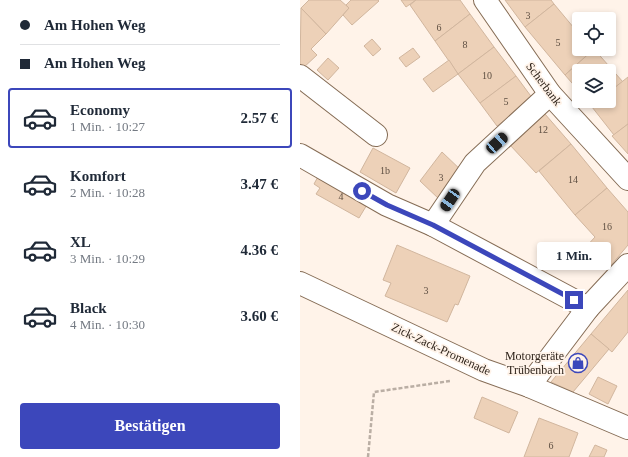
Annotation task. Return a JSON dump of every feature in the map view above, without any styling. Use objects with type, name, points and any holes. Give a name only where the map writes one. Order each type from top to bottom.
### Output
[{"type":"street","name":"Scherbank","points":[[485,0],[550,94],[628,179]]},
{"type":"street","points":[[300,76],[376,135]]},
{"type":"street","points":[[433,225],[475,163],[550,94]]},
{"type":"street","points":[[300,155],[387,205],[433,225],[588,308]]},
{"type":"street","points":[[529,386],[588,308],[628,265]]},
{"type":"street","name":"Zick-Zack-Promenade","points":[[300,283],[484,370],[529,386],[628,428]]},
{"type":"path","points":[[368,457],[374,392],[448,381],[484,370]]},
{"type":"building","points":[[309,0],[340,0],[349,8],[326,34],[301,8]]},
{"type":"building","points":[[351,0],[379,1],[352,25],[343,15],[349,8],[346,5]]},
{"type":"building","points":[[401,0],[416,0],[406,7]]},
{"type":"building","points":[[416,0],[460,0],[470,14],[435,41],[410,5]]},
{"type":"building","points":[[505,0],[551,0],[554,4],[525,27]]},
{"type":"building","points":[[554,4],[572,26],[572,56],[586,56],[577,64],[572,64],[572,69],[565,75],[525,27]]},
{"type":"building","points":[[301,8],[326,34],[311,49],[317,55],[302,69],[300,67]]},
{"type":"building","points":[[470,14],[494,47],[458,74],[435,41]]},
{"type":"building","points":[[372,39],[381,49],[373,56],[364,46]]},
{"type":"building","points":[[494,47],[516,76],[480,103],[458,74]]},
{"type":"building","points":[[413,48],[420,57],[406,67],[399,58]]},
{"type":"building","points":[[586,56],[600,56],[607,64],[577,64]]},
{"type":"building","points":[[328,58],[339,68],[328,80],[317,70]]},
{"type":"building","points":[[449,60],[458,74],[433,92],[423,79]]},
{"type":"building","points":[[572,69],[572,83],[565,75]]},
{"type":"building","points":[[616,74],[623,82],[616,87]]},
{"type":"building","points":[[516,76],[533,99],[497,126],[480,103]]},
{"type":"building","points":[[628,77],[628,124],[614,135],[593,108],[616,108],[616,86]]},
{"type":"building","points":[[545,114],[571,144],[536,173],[510,145]]},
{"type":"building","points":[[628,124],[628,154],[612,136]]},
{"type":"building","points":[[571,144],[607,188],[575,215],[539,171]]},
{"type":"building","points":[[373,148],[410,168],[396,193],[360,172]]},
{"type":"building","points":[[442,152],[464,173],[439,199],[420,181]]},
{"type":"building","points":[[320,173],[368,203],[359,218],[316,194],[320,188],[314,184]]},
{"type":"building","points":[[607,188],[628,212],[628,245],[607,270],[584,249],[595,237],[575,215]]},
{"type":"building","points":[[397,245],[470,276],[458,305],[455,304],[447,322],[385,296],[391,283],[383,280]]},
{"type":"building","points":[[628,290],[628,332],[612,352],[591,334]]},
{"type":"building","points":[[591,334],[609,349],[573,392],[551,382]]},
{"type":"building","points":[[598,377],[617,386],[608,404],[589,394]]},
{"type":"building","points":[[482,397],[518,412],[509,433],[474,418]]},
{"type":"building","points":[[539,418],[578,433],[569,457],[524,457]]},
{"type":"building","points":[[595,445],[607,450],[604,457],[589,457]]},
{"type":"place","name":"Motorgeräte Trübenbach","points":[[578,363]]},
{"type":"route","points":[[362,191],[387,205],[433,225],[574,300]]}]
